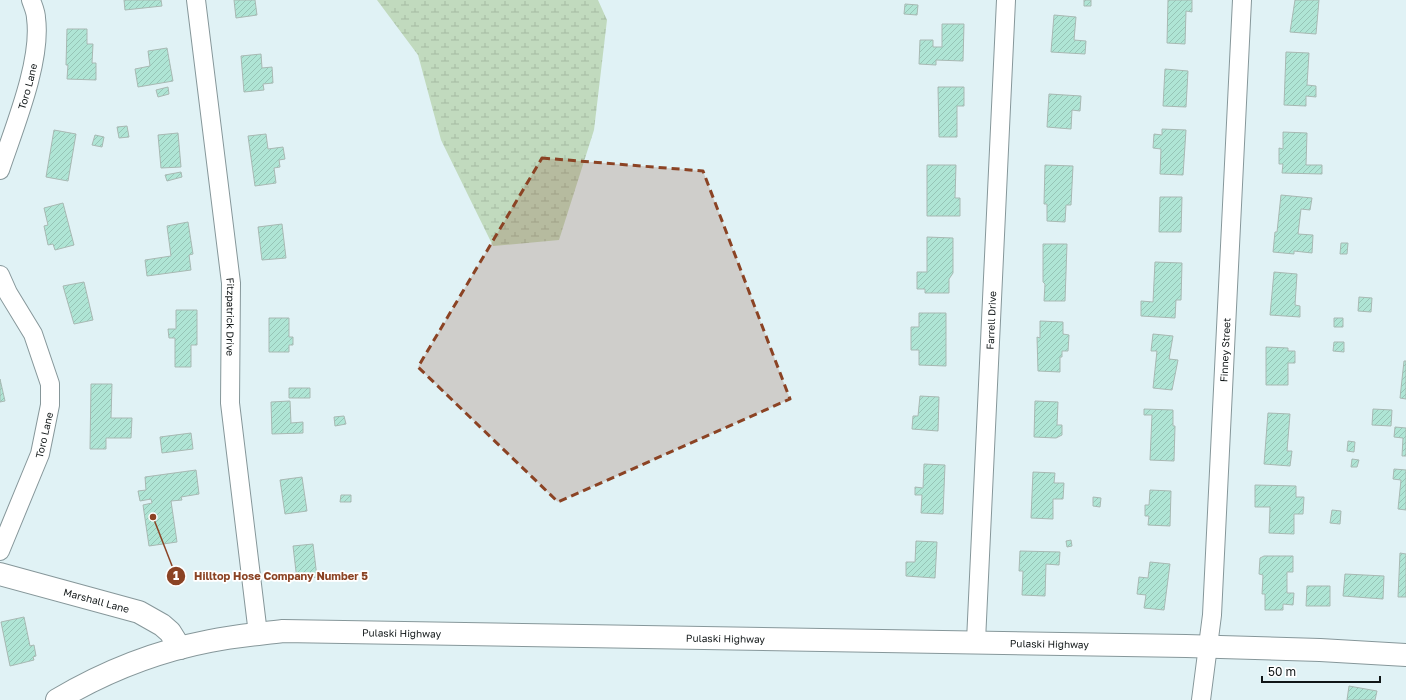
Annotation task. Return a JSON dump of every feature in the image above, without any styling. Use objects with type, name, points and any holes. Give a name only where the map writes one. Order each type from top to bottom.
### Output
[{"type":"main road","name":"Marshall Lane","points":[[0,574],[140,612],[162,624],[170,632],[180,648]]},
{"type":"main road","name":"Pulaski Highway","points":[[58,700],[93,681],[136,662],[180,648],[212,640],[283,631],[976,641],[1209,646],[1406,655]]},
{"type":"street","name":"Toro Lane","points":[[0,170],[22,104],[35,52],[37,33],[36,16],[31,0]]},
{"type":"street","name":"Fitzpatrick Drive","points":[[196,0],[231,283],[230,403],[258,634]]},
{"type":"street","name":"Farrell Drive","points":[[976,641],[1006,0]]},
{"type":"street","name":"Finney Street","points":[[1201,700],[1212,616],[1242,0]]},
{"type":"street","name":"Toro Lane","points":[[0,275],[8,293],[34,334],[50,384],[50,405],[40,454],[0,551]]},
{"type":"highlighted area","points":[[542,158],[703,171],[790,399],[558,502],[418,367]]},
{"type":"green space","points":[[377,0],[598,0],[607,20],[594,130],[559,240],[493,246],[441,140],[418,55]]},
{"type":"building","points":[[124,0],[161,0],[162,6],[125,10]]},
{"type":"building","points":[[234,0],[255,0],[257,15],[236,18]]},
{"type":"building","points":[[1084,0],[1091,0],[1091,6],[1084,6]]},
{"type":"building","points":[[1168,0],[1192,0],[1192,12],[1186,11],[1185,44],[1167,43]]},
{"type":"building","points":[[1295,0],[1319,0],[1316,34],[1290,32]]},
{"type":"building","points":[[905,4],[918,5],[917,15],[904,14]]},
{"type":"building","points":[[1054,15],[1076,17],[1074,40],[1086,41],[1085,54],[1051,52]]},
{"type":"building","points":[[942,24],[964,24],[963,61],[936,60],[936,65],[919,64],[920,40],[933,40],[933,47],[942,47]]},
{"type":"building","points":[[67,29],[87,29],[87,44],[93,44],[92,63],[96,63],[96,80],[67,79]]},
{"type":"building","points":[[167,48],[173,81],[138,87],[135,69],[150,66],[148,51]]},
{"type":"building","points":[[1286,52],[1309,53],[1307,85],[1316,86],[1316,97],[1306,96],[1306,106],[1284,105]]},
{"type":"building","points":[[261,54],[262,68],[272,67],[273,83],[263,84],[264,90],[244,92],[241,56]]},
{"type":"building","points":[[1165,69],[1188,71],[1186,107],[1163,106]]},
{"type":"building","points":[[168,87],[169,94],[158,97],[156,90]]},
{"type":"building","points":[[938,87],[964,87],[964,106],[957,106],[957,137],[939,137]]},
{"type":"building","points":[[1049,94],[1081,96],[1080,111],[1072,110],[1071,129],[1047,127]]},
{"type":"building","points":[[127,126],[129,137],[119,138],[117,127]]},
{"type":"building","points":[[1162,129],[1186,130],[1183,175],[1160,174],[1161,149],[1153,148],[1154,134],[1162,135]]},
{"type":"building","points":[[54,130],[76,134],[68,181],[46,177]]},
{"type":"building","points":[[1283,132],[1307,133],[1306,165],[1322,165],[1322,174],[1282,173],[1283,164],[1279,164],[1279,148],[1283,149]]},
{"type":"building","points":[[178,133],[181,167],[161,168],[158,135]]},
{"type":"building","points":[[266,134],[268,149],[283,147],[285,159],[279,160],[280,167],[274,168],[276,183],[255,186],[248,136]]},
{"type":"building","points":[[95,135],[104,137],[102,147],[92,145]]},
{"type":"building","points":[[927,165],[956,165],[955,198],[960,198],[960,216],[927,216]]},
{"type":"building","points":[[1045,165],[1073,166],[1071,205],[1066,205],[1065,222],[1047,221],[1047,204],[1044,204]]},
{"type":"building","points":[[181,172],[182,177],[167,181],[165,175]]},
{"type":"building","points":[[1281,195],[1312,198],[1310,210],[1301,209],[1298,234],[1313,235],[1312,253],[1294,251],[1294,254],[1273,252]]},
{"type":"building","points":[[1160,197],[1182,197],[1181,232],[1159,232]]},
{"type":"building","points":[[63,203],[74,245],[55,250],[53,244],[48,245],[44,226],[48,225],[44,208]]},
{"type":"building","points":[[188,222],[193,254],[189,255],[191,270],[147,276],[145,260],[171,256],[167,226]]},
{"type":"building","points":[[282,224],[286,258],[262,260],[258,227]]},
{"type":"building","points":[[927,237],[953,238],[953,273],[949,279],[949,293],[925,293],[925,289],[917,289],[917,272],[927,272]]},
{"type":"building","points":[[1341,243],[1348,243],[1347,254],[1340,254]]},
{"type":"building","points":[[1043,244],[1067,244],[1065,301],[1044,301],[1045,284],[1043,282]]},
{"type":"building","points":[[1155,262],[1182,263],[1181,300],[1176,300],[1175,318],[1141,316],[1141,301],[1153,302]]},
{"type":"building","points":[[1274,272],[1297,274],[1295,305],[1300,306],[1300,317],[1270,315]]},
{"type":"building","points":[[84,282],[93,320],[74,324],[63,286]]},
{"type":"building","points":[[1359,297],[1372,298],[1371,312],[1358,311]]},
{"type":"building","points":[[176,310],[197,310],[197,345],[191,345],[191,367],[175,367],[175,338],[169,338],[168,329],[176,329]]},
{"type":"building","points":[[919,313],[946,313],[946,366],[919,365],[919,350],[911,350],[911,327],[919,327]]},
{"type":"building","points":[[269,318],[289,318],[289,337],[293,337],[293,345],[289,345],[289,352],[269,352]]},
{"type":"building","points":[[1334,318],[1343,318],[1343,327],[1334,327]]},
{"type":"building","points":[[1040,321],[1063,322],[1063,334],[1069,335],[1068,351],[1062,351],[1062,357],[1060,357],[1060,372],[1038,371],[1037,337],[1040,338]]},
{"type":"building","points":[[1153,334],[1173,336],[1169,359],[1178,360],[1172,390],[1153,388],[1157,351],[1151,351]]},
{"type":"building","points":[[1334,342],[1344,342],[1344,352],[1333,351]]},
{"type":"building","points":[[1266,347],[1288,348],[1288,351],[1295,351],[1295,363],[1288,363],[1288,385],[1266,385]]},
{"type":"building","points":[[1404,361],[1406,361],[1406,399],[1400,398]]},
{"type":"building","points":[[0,379],[5,401],[0,402]]},
{"type":"building","points":[[91,384],[112,384],[111,418],[132,418],[131,438],[106,438],[106,449],[90,449]]},
{"type":"building","points":[[289,388],[310,388],[310,398],[289,398]]},
{"type":"building","points":[[920,396],[939,397],[938,431],[912,429],[913,416],[918,416]]},
{"type":"building","points":[[290,401],[291,423],[303,422],[303,433],[272,434],[271,402]]},
{"type":"building","points":[[1035,401],[1058,402],[1057,425],[1062,425],[1062,435],[1056,438],[1034,437]]},
{"type":"building","points":[[1144,409],[1173,410],[1173,426],[1175,426],[1174,461],[1150,460],[1152,415],[1144,415]]},
{"type":"building","points":[[1373,409],[1392,410],[1391,426],[1372,425]]},
{"type":"building","points":[[1268,413],[1290,414],[1287,451],[1292,451],[1290,466],[1264,464]]},
{"type":"building","points":[[344,416],[346,424],[335,426],[334,417]]},
{"type":"building","points":[[1395,427],[1406,428],[1406,456],[1402,456],[1403,438],[1394,437]]},
{"type":"building","points":[[191,433],[193,449],[162,453],[160,437]]},
{"type":"building","points":[[1348,441],[1355,442],[1354,452],[1347,451]]},
{"type":"building","points":[[1352,459],[1359,460],[1357,467],[1351,467]]},
{"type":"building","points":[[924,464],[945,465],[943,514],[921,513],[922,495],[915,495],[915,487],[923,488]]},
{"type":"building","points":[[1394,469],[1406,470],[1406,510],[1398,509],[1401,480],[1393,479]]},
{"type":"building","points":[[196,470],[199,494],[181,497],[182,500],[171,501],[177,542],[149,546],[143,505],[152,503],[151,499],[140,501],[138,491],[146,490],[145,477]]},
{"type":"building","points":[[1033,472],[1055,473],[1054,483],[1064,483],[1063,499],[1053,499],[1053,519],[1031,518]]},
{"type":"building","points":[[302,477],[307,511],[285,514],[280,480]]},
{"type":"building","points":[[1255,485],[1296,486],[1296,497],[1304,497],[1303,514],[1294,514],[1294,534],[1269,533],[1270,507],[1255,507]]},
{"type":"building","points":[[1150,490],[1171,491],[1170,526],[1148,525],[1149,516],[1145,516],[1145,505],[1149,505]]},
{"type":"building","points":[[341,495],[351,495],[351,502],[340,502]]},
{"type":"building","points":[[1093,497],[1101,498],[1100,507],[1093,506]]},
{"type":"building","points":[[1332,510],[1341,511],[1340,524],[1330,523]]},
{"type":"building","points":[[1071,540],[1072,546],[1067,547],[1066,541]]},
{"type":"building","points":[[916,541],[937,542],[935,578],[906,576],[906,562],[915,562]]},
{"type":"building","points":[[313,544],[317,577],[297,580],[293,546]]},
{"type":"building","points":[[1020,551],[1060,552],[1059,565],[1046,564],[1045,596],[1022,595],[1023,571],[1019,571]]},
{"type":"building","points":[[1400,553],[1406,554],[1406,597],[1398,597]]},
{"type":"building","points":[[1264,556],[1293,556],[1293,572],[1287,572],[1287,593],[1294,593],[1293,605],[1283,604],[1283,610],[1265,610],[1265,594],[1262,594],[1263,575],[1259,574],[1260,558]]},
{"type":"building","points":[[1150,562],[1170,564],[1164,610],[1144,608],[1146,595],[1137,594],[1139,577],[1148,578]]},
{"type":"building","points":[[1345,574],[1384,576],[1383,599],[1343,596]]},
{"type":"building","points":[[1307,586],[1330,586],[1330,606],[1306,606]]},
{"type":"building","points":[[24,617],[30,646],[34,645],[36,656],[33,657],[34,660],[10,666],[1,622]]},
{"type":"building","points":[[1349,686],[1377,691],[1375,700],[1347,700]]},
{"type":"place","name":"Hilltop Hose Company Number 5","points":[[153,517]]}]
